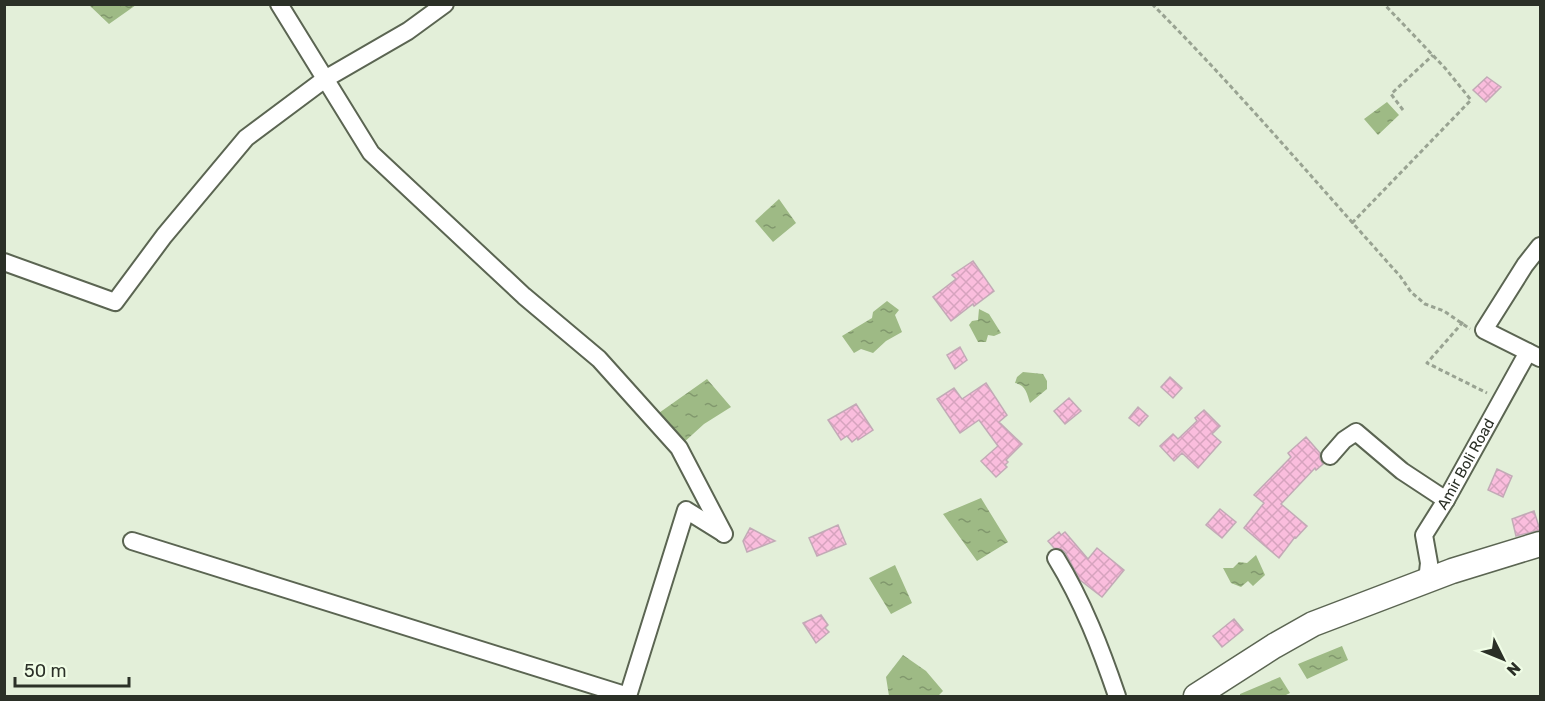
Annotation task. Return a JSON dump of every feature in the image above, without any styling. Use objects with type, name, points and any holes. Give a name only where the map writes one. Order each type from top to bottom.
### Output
[{"type":"main road","points":[[1196,696],[1313,624],[1452,571],[1540,544]]},
{"type":"street","points":[[132,541],[628,696],[686,510],[724,534],[679,448],[599,359],[524,296],[372,153],[279,4]]},
{"type":"street","points":[[4,262],[115,302],[164,236],[246,138],[325,79],[408,31],[445,4]]},
{"type":"street","points":[[1534,355],[1484,330],[1525,265],[1540,246]]},
{"type":"street","name":"Amir Boli Road","points":[[1427,581],[1429,563],[1424,535],[1503,401],[1534,355]]},
{"type":"street","points":[[1330,456],[1344,440],[1356,432],[1402,471],[1446,500]]},
{"type":"street","points":[[1056,558],[1068,578],[1099,645],[1117,696]]},
{"type":"path","points":[[1152,4],[1201,53],[1400,276],[1411,292],[1425,304],[1444,311],[1471,329],[1484,330]]},
{"type":"path","points":[[1352,223],[1472,100],[1384,4]]},
{"type":"path","points":[[1403,110],[1391,94],[1433,55]]},
{"type":"path","points":[[1463,322],[1427,363],[1503,401]]},
{"type":"water","points":[[89,5],[136,5],[109,24]]},
{"type":"water","points":[[1387,102],[1399,115],[1378,135],[1364,119]]},
{"type":"water","points":[[779,199],[796,223],[773,242],[755,221]]},
{"type":"water","points":[[887,301],[899,310],[895,315],[902,332],[886,341],[873,353],[861,349],[854,353],[842,336],[872,318],[873,312]]},
{"type":"water","points":[[979,309],[989,314],[1001,333],[994,336],[988,335],[986,342],[978,342],[969,325],[972,321],[978,320]]},
{"type":"water","points":[[1023,372],[1043,374],[1047,381],[1047,389],[1030,403],[1024,388],[1015,383],[1017,377]]},
{"type":"water","points":[[707,379],[731,407],[704,424],[682,444],[656,415]]},
{"type":"water","points":[[981,498],[1008,542],[977,561],[943,514]]},
{"type":"water","points":[[1256,555],[1265,575],[1253,586],[1248,581],[1241,587],[1231,583],[1223,568],[1233,568],[1239,562],[1247,563]]},
{"type":"water","points":[[895,565],[912,603],[891,614],[869,578]]},
{"type":"water","points":[[1342,646],[1348,660],[1307,679],[1298,664]]},
{"type":"water","points":[[903,655],[926,671],[943,691],[938,696],[889,696],[886,677]]},
{"type":"water","points":[[1280,677],[1290,693],[1284,696],[1240,696],[1240,694]]},
{"type":"building","points":[[1487,77],[1501,87],[1486,102],[1473,90]]},
{"type":"building","points":[[973,261],[994,291],[951,321],[933,297],[956,279],[952,275]]},
{"type":"building","points":[[960,347],[967,360],[955,369],[947,355]]},
{"type":"building","points":[[1170,377],[1182,388],[1173,398],[1161,387]]},
{"type":"building","points":[[986,383],[1007,415],[999,422],[1022,444],[1006,460],[1007,467],[996,477],[981,461],[998,446],[979,420],[960,433],[937,399],[954,388],[962,399]]},
{"type":"building","points":[[1069,398],[1081,411],[1065,424],[1054,411]]},
{"type":"building","points":[[856,404],[873,430],[852,442],[847,436],[841,440],[828,420]]},
{"type":"building","points":[[1138,407],[1148,416],[1139,426],[1129,418]]},
{"type":"building","points":[[1204,410],[1220,426],[1212,434],[1221,442],[1198,468],[1182,453],[1174,461],[1160,446],[1173,434],[1178,439],[1197,421],[1195,418]]},
{"type":"building","points":[[1306,437],[1320,453],[1323,464],[1316,470],[1315,468],[1281,504],[1307,526],[1279,558],[1244,528],[1264,503],[1254,495],[1291,457],[1288,453]]},
{"type":"building","points":[[1497,469],[1512,476],[1503,497],[1488,490]]},
{"type":"building","points":[[1220,509],[1236,522],[1222,538],[1206,525]]},
{"type":"building","points":[[1534,511],[1540,530],[1516,536],[1512,519]]},
{"type":"building","points":[[838,525],[846,544],[817,556],[809,538]]},
{"type":"building","points":[[750,528],[775,541],[747,552],[743,541]]},
{"type":"building","points":[[1059,532],[1061,535],[1065,532],[1088,559],[1097,548],[1124,570],[1102,597],[1080,580],[1065,552],[1054,548],[1048,541]]},
{"type":"building","points":[[821,615],[828,625],[825,628],[829,632],[816,643],[803,623]]},
{"type":"building","points":[[1234,619],[1243,630],[1222,647],[1213,636]]}]
